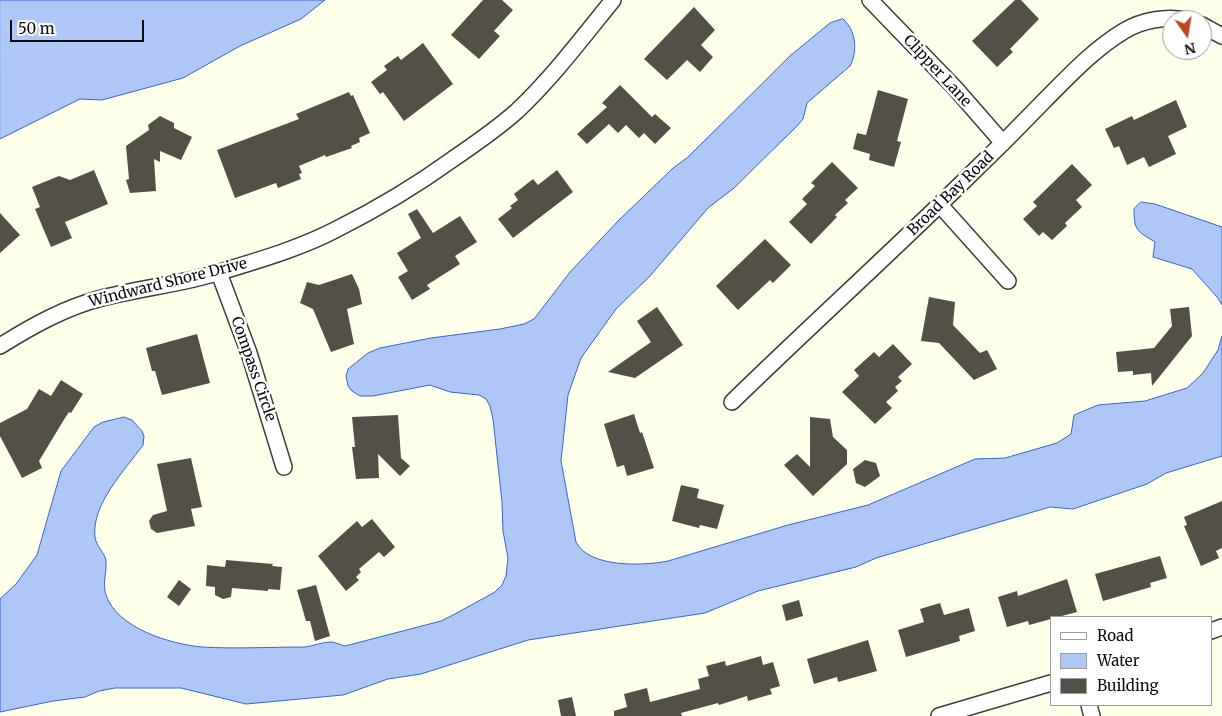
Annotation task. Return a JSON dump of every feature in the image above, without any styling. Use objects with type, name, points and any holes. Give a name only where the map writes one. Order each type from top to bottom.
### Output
[{"type":"street","name":"Windward Shore Drive","points":[[0,346],[63,312],[101,298],[218,273],[297,246],[336,230],[374,209],[435,172],[516,112],[553,75],[613,0]]},
{"type":"street","name":"Clipper Lane","points":[[870,0],[954,88],[1003,143]]},
{"type":"street","name":"Broad Bay Road","points":[[732,402],[810,326],[940,205],[1076,69],[1126,30],[1145,22],[1162,19]]},
{"type":"street","points":[[940,205],[1008,281]]},
{"type":"street","name":"Compass Circle","points":[[218,273],[249,353],[284,467]]},
{"type":"street","points":[[939,716],[1050,684]]},
{"type":"water","points":[[0,0],[325,0],[301,19],[240,46],[183,78],[102,100],[80,99],[0,139]]},
{"type":"water","points":[[843,19],[851,29],[855,47],[850,66],[807,103],[803,119],[797,126],[734,188],[708,208],[650,276],[616,309],[581,358],[568,395],[561,461],[576,542],[592,557],[604,561],[631,564],[657,563],[788,525],[868,505],[975,459],[1005,458],[1057,443],[1071,434],[1074,415],[1098,405],[1145,401],[1187,388],[1203,373],[1218,350],[1222,336],[1222,456],[1166,473],[1147,484],[1073,509],[1050,507],[876,558],[856,567],[758,591],[705,613],[528,640],[421,674],[388,679],[343,695],[246,704],[181,688],[115,688],[99,691],[85,697],[53,701],[0,712],[0,599],[16,584],[37,555],[61,471],[94,427],[103,422],[124,417],[132,420],[144,436],[143,445],[104,500],[95,525],[95,537],[106,561],[105,591],[112,607],[121,617],[146,632],[160,638],[202,647],[305,647],[331,642],[345,646],[441,621],[495,592],[502,585],[506,576],[508,558],[503,531],[502,502],[493,419],[486,399],[479,395],[450,392],[430,385],[373,396],[360,396],[348,386],[346,376],[348,369],[368,353],[380,348],[431,338],[500,329],[524,324],[534,319],[570,272],[618,221],[672,169],[688,157],[791,55],[830,23]]},
{"type":"water","points":[[1141,202],[1155,204],[1222,227],[1222,305],[1192,269],[1153,257],[1155,242],[1140,233],[1135,222],[1134,209]]},
{"type":"building","points":[[483,0],[502,0],[513,10],[494,31],[500,36],[479,59],[451,35]]},
{"type":"building","points":[[1015,0],[1021,0],[1039,19],[1010,49],[1013,52],[997,67],[972,41]]},
{"type":"building","points":[[694,7],[715,30],[701,45],[713,57],[700,72],[687,60],[667,80],[644,59]]},
{"type":"building","points":[[423,43],[453,84],[404,121],[383,92],[380,94],[371,82],[387,70],[384,66],[398,56],[401,60]]},
{"type":"building","points":[[620,85],[652,117],[655,114],[671,128],[655,144],[644,133],[639,138],[626,125],[618,133],[609,124],[587,144],[577,134],[607,107],[602,103]]},
{"type":"building","points":[[878,90],[908,99],[897,141],[901,142],[894,167],[869,160],[870,154],[853,149],[857,133],[866,135]]},
{"type":"building","points":[[349,92],[351,96],[353,95],[370,133],[359,138],[360,142],[351,146],[352,148],[326,157],[325,155],[299,166],[302,173],[299,174],[301,179],[278,188],[276,183],[235,198],[217,150],[299,119],[296,114]]},
{"type":"building","points":[[1176,100],[1187,127],[1168,136],[1176,154],[1149,167],[1144,157],[1127,165],[1119,146],[1114,148],[1105,129],[1132,116],[1134,120]]},
{"type":"building","points":[[160,116],[174,123],[174,128],[192,137],[181,160],[160,151],[160,162],[154,159],[156,191],[130,193],[126,180],[129,179],[126,146],[149,130],[148,125]]},
{"type":"building","points":[[832,162],[858,188],[845,200],[848,203],[835,215],[837,217],[811,244],[789,222],[807,204],[802,199],[815,186],[811,183]]},
{"type":"building","points":[[1072,164],[1092,185],[1076,200],[1082,207],[1065,223],[1067,226],[1052,240],[1043,232],[1039,236],[1023,219],[1037,206],[1033,202]]},
{"type":"building","points":[[94,170],[108,204],[65,222],[72,238],[51,247],[35,209],[40,207],[32,187],[59,176],[70,180]]},
{"type":"building","points":[[557,170],[573,192],[513,238],[498,219],[512,208],[510,206],[518,200],[514,194],[533,179],[538,185]]},
{"type":"building","points":[[417,209],[433,233],[460,216],[477,242],[455,256],[460,264],[427,285],[430,289],[412,300],[398,277],[408,271],[397,253],[421,238],[408,214]]},
{"type":"building","points":[[0,213],[20,235],[0,253]]},
{"type":"building","points":[[765,239],[791,265],[773,283],[770,280],[738,310],[716,286]]},
{"type":"building","points":[[352,274],[359,289],[362,304],[347,309],[354,344],[331,352],[313,309],[300,303],[307,282],[319,285]]},
{"type":"building","points":[[929,297],[955,302],[953,325],[980,353],[987,350],[997,369],[974,380],[939,343],[921,341]]},
{"type":"building","points":[[657,307],[683,345],[635,378],[608,372],[651,342],[637,321]]},
{"type":"building","points":[[1189,307],[1192,336],[1152,386],[1151,373],[1133,375],[1133,371],[1118,372],[1116,352],[1154,348],[1172,326],[1170,309]]},
{"type":"building","points":[[197,334],[210,383],[162,395],[155,371],[152,371],[146,348]]},
{"type":"building","points":[[893,344],[912,364],[898,377],[902,381],[895,387],[898,391],[886,402],[892,408],[875,424],[842,392],[859,376],[854,370],[874,352],[879,357]]},
{"type":"building","points":[[61,380],[83,394],[71,413],[69,412],[65,418],[39,461],[42,468],[22,478],[0,436],[0,423],[27,409],[39,389],[51,396]]},
{"type":"building","points":[[634,414],[654,468],[627,476],[624,465],[617,467],[604,424]]},
{"type":"building","points":[[398,415],[401,458],[410,466],[400,476],[378,454],[379,478],[356,479],[352,447],[355,447],[352,417]]},
{"type":"building","points":[[810,417],[830,419],[833,437],[847,450],[847,464],[813,496],[784,465],[797,454],[810,467]]},
{"type":"building","points":[[191,458],[202,507],[191,509],[195,526],[157,533],[151,529],[149,521],[153,515],[167,511],[157,464]]},
{"type":"building","points":[[865,460],[876,463],[880,476],[865,487],[856,483],[853,469]]},
{"type":"building","points":[[681,485],[699,489],[697,498],[724,505],[717,529],[700,525],[699,528],[672,521]]},
{"type":"building","points":[[1222,501],[1222,548],[1216,551],[1219,558],[1201,566],[1184,526],[1187,525],[1184,517]]},
{"type":"building","points":[[372,519],[395,547],[384,557],[379,552],[359,569],[361,572],[356,577],[359,580],[346,591],[318,556],[357,521],[362,527]]},
{"type":"building","points":[[1160,556],[1167,578],[1150,583],[1151,587],[1103,601],[1095,574]]},
{"type":"building","points":[[226,560],[273,564],[272,566],[282,567],[280,590],[232,588],[231,597],[223,599],[215,595],[215,587],[206,586],[207,565],[225,567]]},
{"type":"building","points":[[1067,579],[1077,612],[1062,616],[1050,616],[1050,619],[1029,625],[1028,621],[1007,627],[998,597],[1017,591],[1018,596]]},
{"type":"building","points":[[179,580],[191,589],[179,606],[167,597]]},
{"type":"building","points":[[316,585],[330,636],[315,641],[310,621],[306,621],[297,590]]},
{"type":"building","points":[[799,600],[803,616],[786,621],[782,605]]},
{"type":"building","points":[[940,603],[944,615],[969,608],[975,631],[959,636],[960,641],[906,657],[898,630],[924,622],[920,609]]},
{"type":"building","points":[[868,640],[877,671],[838,682],[837,677],[814,684],[807,659]]},
{"type":"building","points":[[761,656],[763,665],[773,662],[780,686],[770,689],[772,694],[748,701],[747,696],[719,705],[718,703],[681,713],[682,716],[614,716],[614,711],[627,707],[624,694],[647,688],[650,702],[700,689],[698,679],[709,676],[706,666],[725,661],[726,666]]},
{"type":"building","points":[[572,697],[576,716],[561,716],[558,700]]}]
